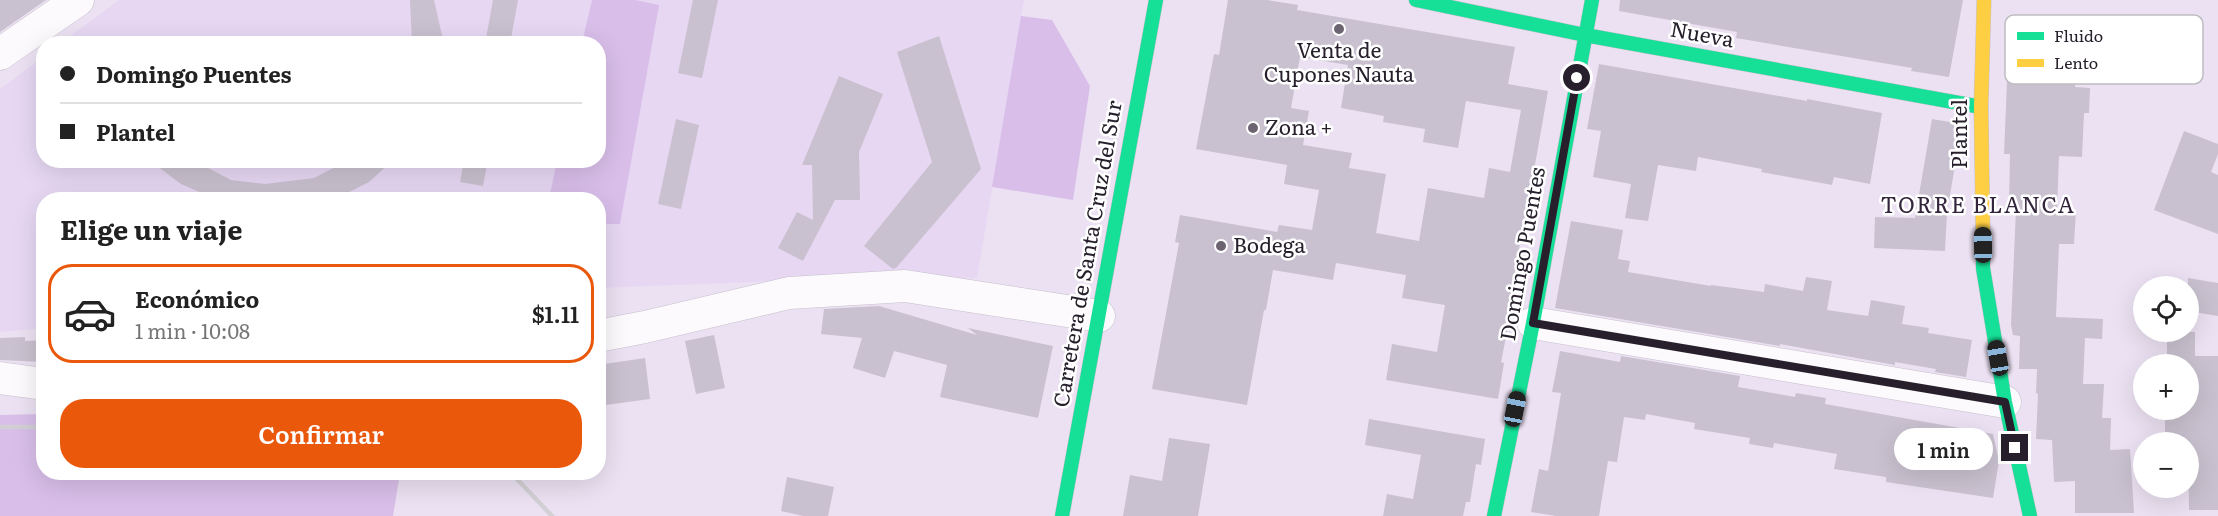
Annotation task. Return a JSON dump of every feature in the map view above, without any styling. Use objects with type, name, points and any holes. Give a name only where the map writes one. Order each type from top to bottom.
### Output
[{"type":"street","points":[[0,53],[78,0]]},
{"type":"street","name":"Carretera de Santa Cruz del Sur","points":[[1062,516],[1156,0]]},
{"type":"street","name":"Nueva","points":[[1416,0],[1585,35],[1981,107]]},
{"type":"street","name":"Domingo Puentes","points":[[1494,516],[1533,323],[1592,0]]},
{"type":"street","name":"Plantel","points":[[1984,0],[1981,107],[1983,268],[2005,402],[2030,516]]},
{"type":"street","points":[[606,334],[789,293],[905,286],[1099,316]]},
{"type":"street","points":[[1533,323],[2005,402]]},
{"type":"street","points":[[0,378],[36,383]]},
{"type":"shaded area","points":[[119,0],[1024,0],[977,278],[800,280],[606,288],[606,192],[36,192],[36,329],[0,332],[0,89],[36,62],[36,168],[606,168],[606,36],[70,36]]},
{"type":"shaded area","points":[[592,0],[635,0],[659,5],[620,224],[606,224],[606,192],[550,192],[556,168],[606,168],[606,36],[584,36]]},
{"type":"shaded area","points":[[1021,16],[1052,20],[1090,86],[1073,200],[992,187]]},
{"type":"shaded area","points":[[36,414],[36,480],[399,480],[393,516],[0,516],[0,415]]},
{"type":"building","points":[[0,0],[46,0],[0,32]]},
{"type":"building","points":[[410,0],[434,0],[442,36],[412,36]]},
{"type":"building","points":[[493,0],[518,0],[511,36],[486,36]]},
{"type":"building","points":[[693,0],[718,0],[702,78],[678,73]]},
{"type":"building","points":[[1228,0],[1267,0],[1298,5],[1297,10],[1515,47],[1508,84],[1548,91],[1525,233],[1522,233],[1506,321],[1509,322],[1501,362],[1504,363],[1498,399],[1386,380],[1392,344],[1437,352],[1445,305],[1402,298],[1406,275],[1336,263],[1333,280],[1273,270],[1247,405],[1152,389],[1179,243],[1175,242],[1180,215],[1277,232],[1279,225],[1312,230],[1319,190],[1284,184],[1287,165],[1196,149],[1214,54],[1219,55]],"holes":[[[1300,57],[1348,65],[1341,108],[1384,116],[1383,122],[1425,129],[1423,142],[1458,148],[1466,101],[1521,110],[1510,172],[1489,168],[1484,198],[1428,188],[1419,241],[1376,233],[1386,174],[1349,168],[1352,153],[1303,145],[1309,111],[1291,108]]]},
{"type":"building","points":[[1620,0],[1963,0],[1949,77],[1911,71],[1912,68],[1736,38],[1737,32],[1619,11]]},
{"type":"building","points":[[939,36],[981,169],[893,269],[864,246],[932,162],[897,52]]},
{"type":"building","points":[[1599,64],[1882,113],[1870,184],[1834,177],[1832,185],[1698,157],[1696,171],[1658,165],[1648,221],[1625,218],[1631,184],[1593,177],[1601,131],[1587,129]]},
{"type":"building","points":[[839,76],[883,94],[859,152],[860,200],[835,200],[803,261],[778,248],[797,212],[813,220],[812,165],[802,165]]},
{"type":"building","points":[[2007,84],[2075,84],[2075,87],[2090,88],[2089,113],[2084,113],[2082,157],[2059,156],[2057,210],[2076,211],[2074,244],[2059,244],[2056,317],[2103,319],[2102,339],[2085,338],[2083,384],[2104,384],[2102,418],[2111,418],[2110,450],[2130,449],[2134,513],[2075,513],[2075,481],[2054,482],[2052,440],[2036,439],[2037,369],[2019,369],[2020,336],[2013,335],[2011,325],[2016,209],[2009,208],[2010,154],[2004,154]]},
{"type":"building","points":[[676,119],[699,125],[681,209],[658,204]]},
{"type":"building","points":[[1932,119],[1962,124],[1947,213],[1945,251],[1874,248],[1875,217],[1915,218]]},
{"type":"building","points":[[2184,131],[2218,144],[2218,154],[2211,172],[2218,175],[2218,234],[2154,210]]},
{"type":"building","points":[[160,168],[208,168],[231,180],[265,184],[314,178],[333,168],[384,168],[369,182],[349,192],[200,192],[181,184]]},
{"type":"building","points":[[463,168],[486,168],[483,186],[460,182]]},
{"type":"building","points":[[1571,221],[1623,230],[1618,259],[1630,261],[1628,272],[1764,292],[1765,284],[1803,291],[1806,277],[1832,281],[1827,310],[1868,316],[1871,300],[1905,306],[1902,324],[1929,328],[1928,333],[1972,340],[1966,377],[1895,362],[1895,365],[1555,308]]},
{"type":"building","points":[[2199,280],[2218,283],[2218,316],[2199,313]]},
{"type":"building","points":[[879,306],[977,335],[968,328],[1053,346],[1038,418],[940,397],[947,365],[894,351],[885,378],[853,368],[862,338],[821,334],[824,309]]},
{"type":"building","points":[[714,335],[725,388],[696,394],[685,341]]},
{"type":"building","points":[[25,337],[25,341],[36,340],[36,362],[0,360],[0,338]]},
{"type":"building","points":[[2167,342],[2195,342],[2195,354],[2167,354]]},
{"type":"building","points":[[1560,351],[1620,362],[1621,356],[1740,376],[1738,387],[1795,397],[1796,393],[1826,398],[1825,404],[1993,434],[1999,461],[1993,498],[1886,482],[1886,477],[1834,469],[1837,454],[1774,443],[1773,448],[1749,444],[1750,438],[1694,429],[1695,423],[1646,414],[1645,420],[1624,417],[1617,462],[1608,461],[1599,516],[1556,516],[1531,512],[1539,469],[1548,471],[1561,393],[1552,392]]},
{"type":"building","points":[[2199,356],[2218,356],[2218,510],[2189,510],[2189,498],[2199,498],[2199,432],[2165,432],[2165,420],[2199,420]]},
{"type":"building","points":[[645,358],[650,399],[606,405],[606,364]]},
{"type":"building","points":[[1369,419],[1485,439],[1481,465],[1476,464],[1470,502],[1466,502],[1463,516],[1383,516],[1387,494],[1413,499],[1421,455],[1365,445]]},
{"type":"building","points":[[1169,438],[1210,444],[1198,516],[1123,516],[1130,475],[1162,481]]},
{"type":"building","points":[[787,477],[834,487],[828,516],[803,516],[781,511]]},
{"type":"railway","points":[[0,427],[36,427]]},
{"type":"railway","points":[[518,480],[552,516]]},
{"type":"traffic: fast","points":[[1062,516],[1156,0]]},
{"type":"traffic: fast","points":[[1416,0],[1585,35],[1981,107]]},
{"type":"traffic: fast","points":[[1494,516],[1533,323],[1592,0]]},
{"type":"traffic: fast","points":[[1983,236],[1983,268],[2005,402],[2030,516]]},
{"type":"traffic: slow","points":[[1983,236],[1981,107],[1984,0]]},
{"type":"place","name":"Venta de Cupones Nauta","points":[[1339,29]]},
{"type":"place","name":"Zona +","points":[[1253,128]]},
{"type":"place","name":"Bodega","points":[[1221,246]]},
{"type":"district","name":"TORRE BLANCA","points":[[1978,205]]},
{"type":"route","points":[[1577,78],[1533,323],[2005,402],[2015,448]]}]
